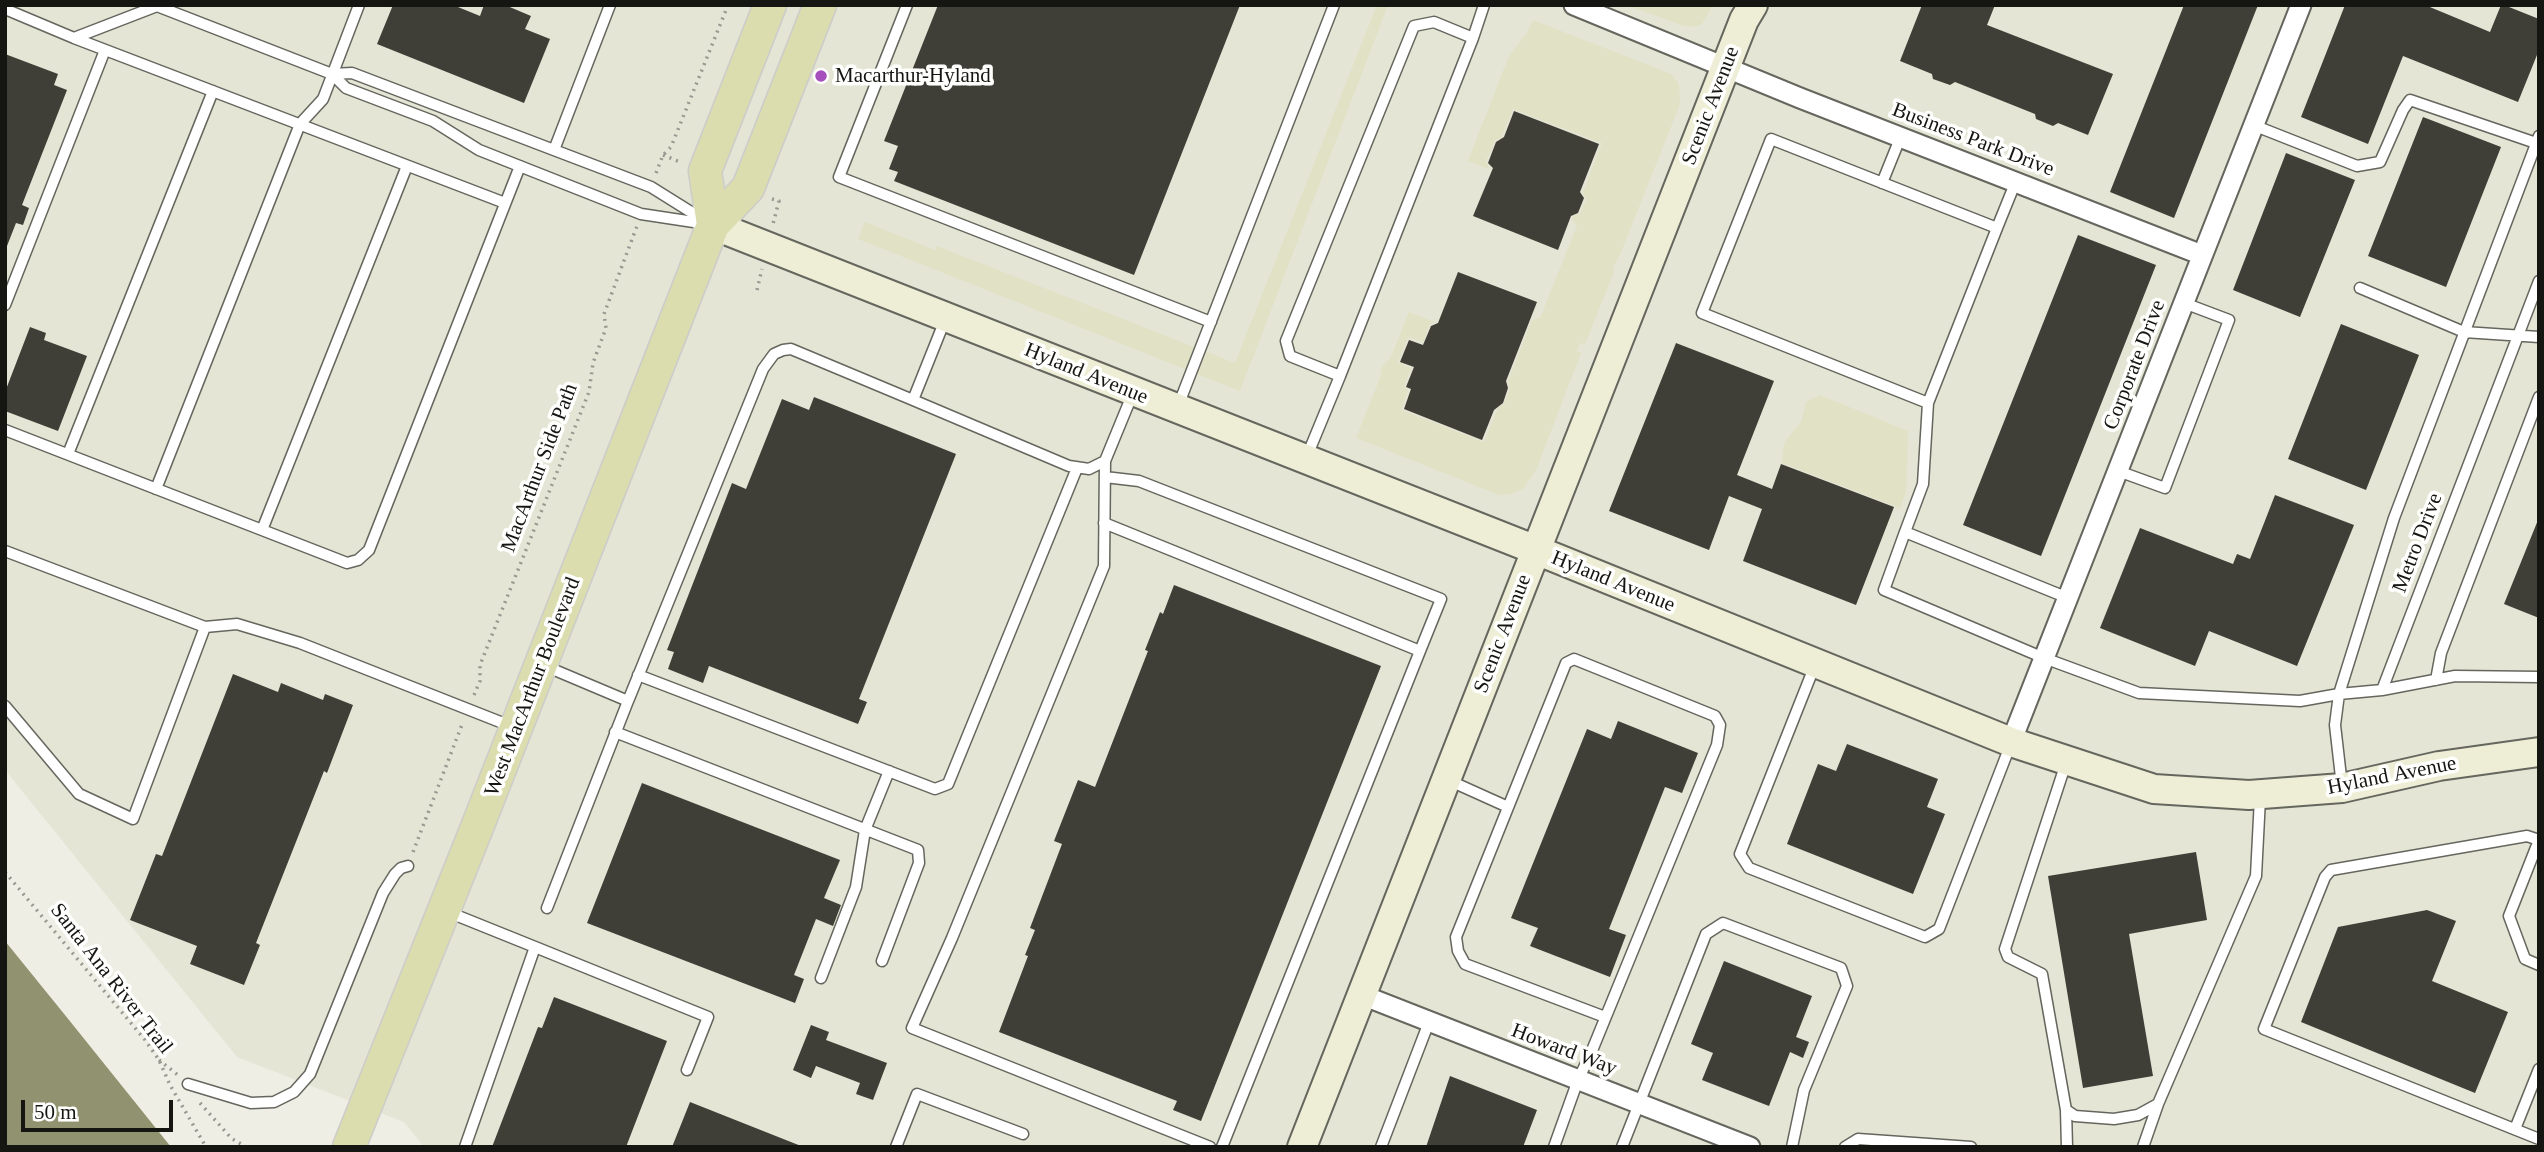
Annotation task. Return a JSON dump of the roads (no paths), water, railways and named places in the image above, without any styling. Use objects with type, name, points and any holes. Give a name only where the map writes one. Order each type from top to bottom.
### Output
[{"type":"main road","name":"West MacArthur Boulevard","points":[[713,225],[705,171],[770,5]]},
{"type":"main road","name":"West MacArthur Boulevard","points":[[349,1147],[517,728],[713,225],[748,188],[820,5]]},
{"type":"street","name":"Business Park Drive","points":[[1574,5],[2202,255]]},
{"type":"street","name":"Scenic Avenue","points":[[1302,1147],[1744,20],[1753,5]]},
{"type":"street","name":"Corporate Drive","points":[[2011,742],[2301,5]]},
{"type":"street","name":"Hyland Avenue","points":[[713,225],[1536,550],[2011,742],[2154,789],[2260,794],[2342,788],[2439,766],[2539,752]]},
{"type":"street","name":"Howard Way","points":[[1362,995],[1750,1147]]},
{"type":"lane","points":[[156,489],[300,124],[323,99],[359,5]]},
{"type":"lane","points":[[554,150],[609,5]]},
{"type":"lane","points":[[906,5],[839,177],[1211,322]]},
{"type":"lane","points":[[1177,410],[1334,5]]},
{"type":"lane","points":[[1306,460],[1484,5]]},
{"type":"lane","points":[[74,38],[157,6],[332,74],[346,88],[433,121],[479,150],[641,214],[713,225]]},
{"type":"lane","points":[[5,9],[505,203]]},
{"type":"lane","points":[[1340,376],[1290,356],[1286,341],[1414,26],[1434,22],[1473,38]]},
{"type":"lane","points":[[5,305],[106,50]]},
{"type":"lane","points":[[332,74],[352,73],[651,187],[713,225]]},
{"type":"lane","points":[[68,454],[213,91]]},
{"type":"lane","points":[[2253,125],[2357,166],[2380,162],[2410,100],[2537,139],[2394,518],[2339,694],[2334,725],[2342,788]]},
{"type":"lane","points":[[1882,183],[1901,136]]},
{"type":"lane","points":[[1928,403],[1702,313],[1771,139],[1997,228]]},
{"type":"lane","points":[[262,530],[407,166]]},
{"type":"lane","points":[[5,430],[347,563],[358,560],[369,550],[520,166]]},
{"type":"lane","points":[[2016,181],[1928,403],[1923,484],[1884,590],[2044,657],[2138,692],[2300,701],[2382,690],[2455,676],[2539,677]]},
{"type":"lane","name":"Metro Drive","points":[[2382,690],[2539,281]]},
{"type":"lane","points":[[2360,288],[2464,332],[2539,337]]},
{"type":"lane","points":[[2118,471],[2165,488],[2229,320],[2183,303]]},
{"type":"lane","points":[[912,400],[946,318]]},
{"type":"lane","points":[[547,908],[615,732],[767,361],[783,350],[791,349],[1077,468],[1089,469],[1105,461]]},
{"type":"lane","points":[[1133,393],[1105,461],[1104,566],[952,938],[912,1028],[1210,1147]]},
{"type":"lane","points":[[2436,680],[2441,653],[2539,397]]},
{"type":"lane","points":[[638,675],[936,789],[948,784],[1077,468]]},
{"type":"lane","points":[[1105,477],[1139,481],[1441,599],[1222,1147]]},
{"type":"lane","points":[[1104,523],[1420,651]]},
{"type":"lane","points":[[1905,532],[2068,598]]},
{"type":"lane","points":[[5,551],[205,627],[237,624],[300,643],[517,728]]},
{"type":"lane","points":[[5,706],[79,794],[133,819],[205,627]]},
{"type":"lane","points":[[1554,1147],[1578,1080],[1605,1017],[1717,745],[1720,725],[1715,716],[1574,659],[1566,663],[1456,937],[1458,951],[1465,964],[1605,1017]]},
{"type":"lane","points":[[541,664],[628,701]]},
{"type":"lane","points":[[1815,664],[1740,854],[1749,869],[1924,937],[1939,929],[2011,742]]},
{"type":"lane","points":[[615,732],[918,850],[919,863],[882,961]]},
{"type":"lane","points":[[2067,760],[2005,949],[2008,957],[2042,974],[2066,1110],[2067,1147]]},
{"type":"lane","points":[[821,978],[856,887],[865,830],[889,771]]},
{"type":"lane","points":[[1447,780],[1508,807]]},
{"type":"lane","points":[[2143,1147],[2158,1104],[2256,876],[2260,794]]},
{"type":"lane","points":[[2539,965],[2525,959],[2509,916],[2539,840],[2527,836],[2331,870],[2325,877],[2264,1029],[2539,1139]]},
{"type":"lane","points":[[188,1084],[251,1103],[274,1102],[295,1092],[310,1074],[383,892],[395,874],[408,866]]},
{"type":"lane","points":[[444,911],[708,1017],[687,1070]]},
{"type":"lane","points":[[1622,1147],[1706,934],[1723,923],[1841,968],[1847,986],[1804,1090],[1792,1147]]},
{"type":"lane","points":[[465,1147],[535,947]]},
{"type":"lane","points":[[1381,1147],[1429,1022]]},
{"type":"lane","points":[[2515,1129],[2539,1069]]},
{"type":"lane","points":[[896,1147],[918,1094],[1023,1134]]},
{"type":"lane","points":[[2066,1110],[2075,1116],[2114,1119],[2138,1115],[2158,1104]]},
{"type":"lane","points":[[1845,1147],[1858,1139],[1971,1147]]},
{"type":"place","name":"Macarthur-Hyland","points":[[821,76]]}]
